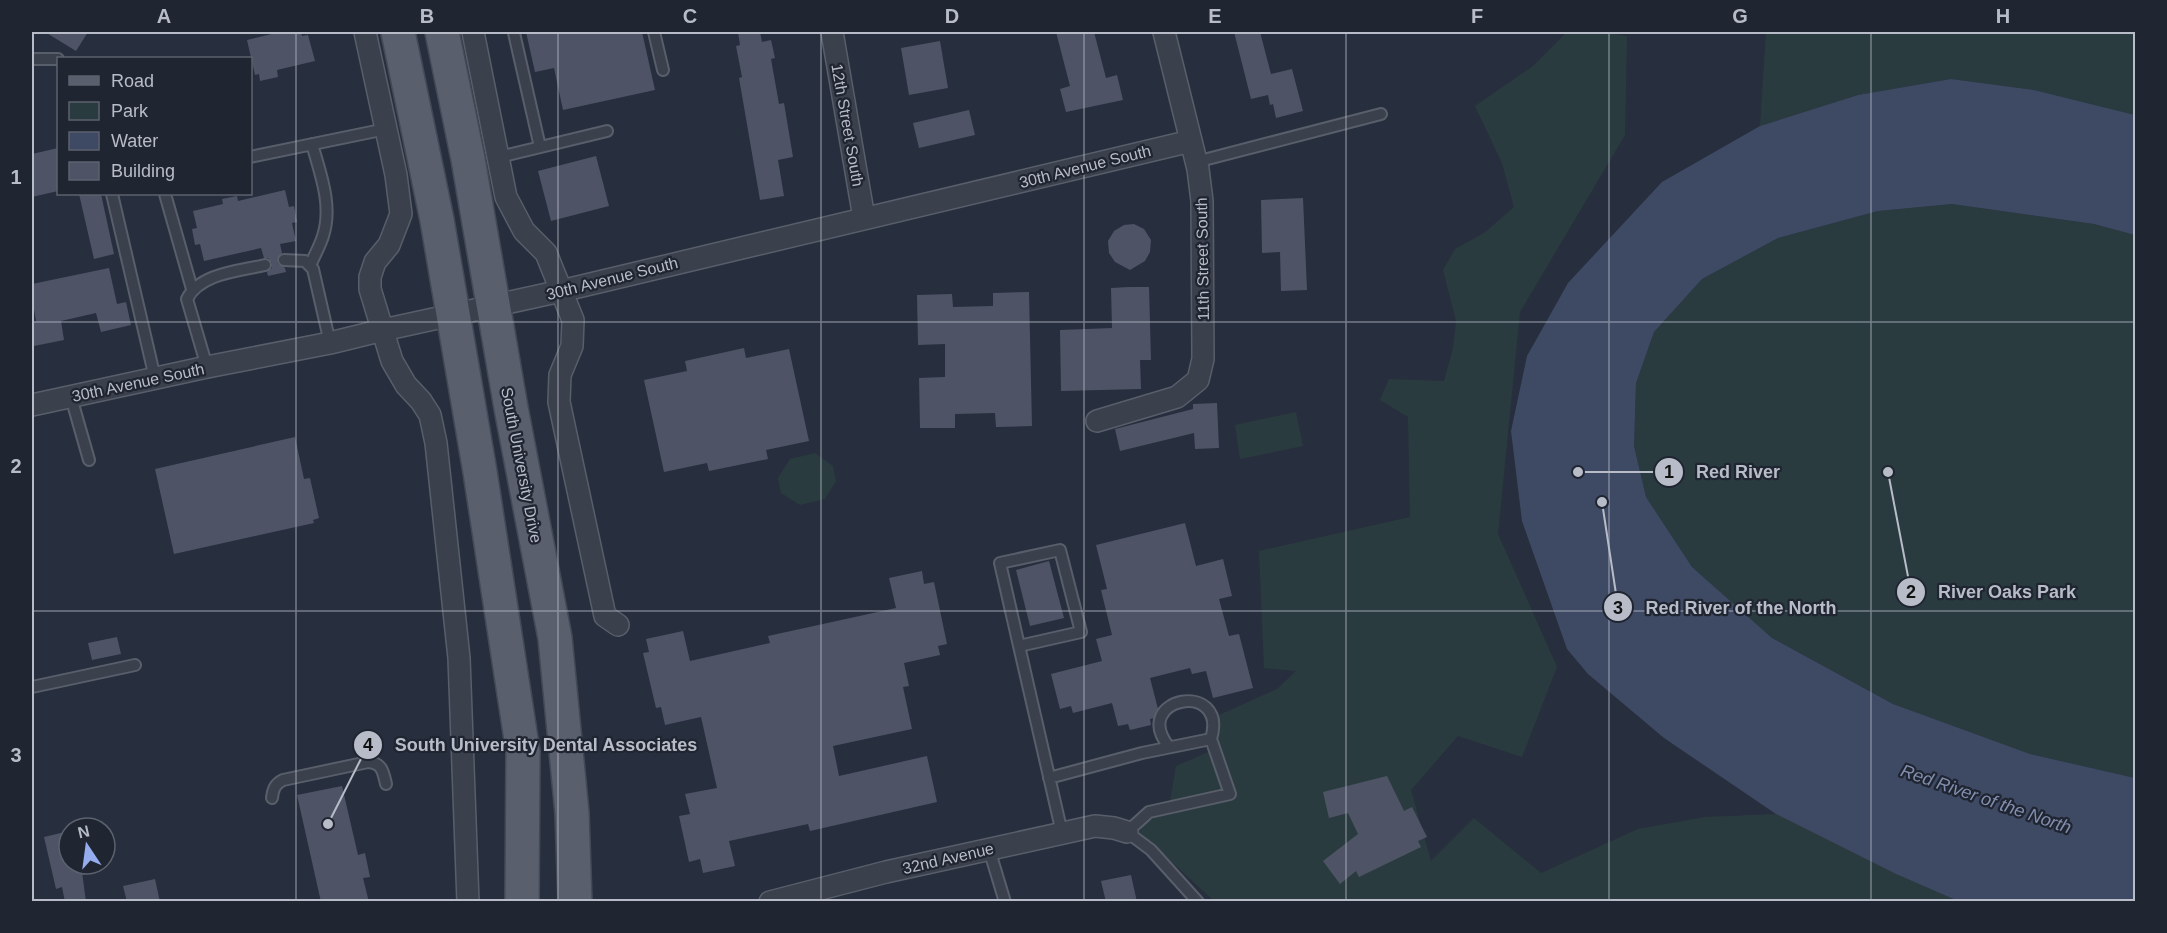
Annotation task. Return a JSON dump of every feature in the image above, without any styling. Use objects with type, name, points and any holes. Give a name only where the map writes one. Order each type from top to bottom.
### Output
[{"type":"main road","points":[[398,32],[437,220],[523,752],[522,902]]},
{"type":"main road","name":"South University Drive","points":[[442,32],[468,159],[511,408],[555,638],[572,813],[575,902]]},
{"type":"street","points":[[365,32],[396,175],[401,214],[388,245],[375,262],[370,277],[370,289],[392,361],[406,385],[421,401],[429,415],[436,443],[459,658],[468,902]]},
{"type":"street","points":[[472,32],[506,197],[524,231],[546,253],[573,320],[572,346],[560,375],[559,402],[605,616],[618,625]]},
{"type":"street","name":"12th Street South","points":[[832,32],[864,218]]},
{"type":"street","name":"11th Street South","points":[[1097,421],[1177,397],[1198,380],[1203,359],[1202,201],[1196,162],[1164,32]]},
{"type":"street","name":"30th Avenue South","points":[[32,402],[71,397],[330,343],[561,291],[1191,141]]},
{"type":"street","name":"32nd Avenue","points":[[770,902],[824,894],[989,849],[1095,826],[1127,832]]},
{"type":"lane","points":[[654,32],[663,70]]},
{"type":"lane","points":[[514,33],[540,147]]},
{"type":"lane","points":[[32,58],[57,59]]},
{"type":"lane","points":[[1196,162],[1381,114]]},
{"type":"lane","points":[[252,157],[386,129]]},
{"type":"lane","points":[[499,157],[607,131]]},
{"type":"lane","points":[[310,266],[323,235],[327,217],[325,189],[312,144]]},
{"type":"lane","points":[[112,195],[155,378]]},
{"type":"lane","points":[[165,195],[192,289]]},
{"type":"lane","points":[[284,260],[304,261],[313,269],[330,343]]},
{"type":"lane","points":[[207,367],[187,299],[192,289],[210,278],[265,265]]},
{"type":"lane","points":[[71,397],[89,460]]},
{"type":"lane","points":[[1019,646],[1080,632],[1060,550],[1000,563],[1049,778],[1062,833]]},
{"type":"lane","points":[[32,687],[135,664]]},
{"type":"lane","points":[[1169,747],[1160,731],[1163,714],[1169,706],[1186,700],[1203,705],[1210,712],[1213,721],[1211,739],[1230,794],[1149,812],[1127,832],[1151,850],[1198,902]]},
{"type":"lane","points":[[1049,778],[1169,747],[1211,739]]},
{"type":"lane","points":[[272,798],[273,789],[278,782],[283,780],[368,762],[376,763],[383,768],[386,784]]},
{"type":"lane","points":[[989,849],[1005,902]]},
{"type":"green space","points":[[1567,32],[1602,32],[1627,36],[1625,135],[1520,312],[1498,534],[1557,667],[1522,757],[1458,736],[1411,790],[1431,861],[1474,818],[1541,873],[1638,829],[1705,817],[1776,814],[1896,874],[1958,901],[1214,901],[1139,832],[1150,816],[1168,813],[1176,766],[1211,751],[1219,715],[1277,689],[1296,671],[1264,668],[1259,551],[1410,517],[1408,417],[1380,400],[1389,379],[1444,381],[1453,348],[1456,321],[1443,270],[1455,249],[1484,233],[1514,207],[1502,163],[1475,106],[1533,66]]},
{"type":"green space","points":[[1766,32],[2135,32],[2135,115],[2034,90],[1951,79],[1858,95],[1760,126]]},
{"type":"green space","points":[[1952,204],[2094,224],[2135,235],[2135,778],[2030,754],[1893,704],[1772,638],[1692,567],[1646,497],[1634,446],[1636,383],[1654,332],[1702,279],[1778,238],[1878,211]]},
{"type":"green space","points":[[1296,412],[1303,446],[1240,459],[1235,425]]},
{"type":"green space","points":[[815,453],[833,466],[836,481],[825,499],[800,505],[781,493],[778,478],[790,459]]},
{"type":"water","points":[[1951,79],[2034,90],[2135,115],[2135,235],[2094,224],[1952,204],[1878,211],[1778,238],[1702,279],[1654,332],[1636,383],[1634,446],[1646,497],[1692,567],[1772,638],[1893,704],[2030,754],[2135,778],[2135,901],[1958,901],[1896,874],[1776,814],[1664,738],[1588,674],[1567,649],[1522,521],[1511,431],[1527,356],[1568,283],[1662,182],[1760,126],[1858,95]]},
{"type":"building","points":[[45,32],[88,32],[76,51]]},
{"type":"building","points":[[280,32],[301,32],[302,36],[308,35],[315,61],[277,70],[278,77],[260,81],[259,74],[255,75],[247,40]]},
{"type":"building","points":[[526,32],[642,32],[655,90],[563,110],[554,68],[535,72]]},
{"type":"building","points":[[738,32],[760,32],[762,42],[771,40],[775,58],[771,59],[779,104],[784,103],[793,157],[778,160],[784,196],[760,200],[739,78],[742,77],[736,46],[740,45]]},
{"type":"building","points":[[1056,32],[1094,32],[1106,78],[1117,75],[1123,100],[1066,112],[1060,89],[1070,86]]},
{"type":"building","points":[[1234,32],[1260,32],[1271,74],[1292,69],[1303,111],[1276,118],[1268,95],[1251,99]]},
{"type":"building","points":[[940,41],[948,88],[909,95],[901,48]]},
{"type":"building","points":[[969,110],[975,135],[919,148],[913,123]]},
{"type":"building","points":[[57,148],[57,191],[32,197],[32,154]]},
{"type":"building","points":[[596,156],[609,206],[551,221],[538,171]]},
{"type":"building","points":[[285,190],[289,207],[294,206],[297,222],[292,223],[296,241],[280,244],[282,253],[277,259],[278,264],[285,268],[286,272],[268,276],[267,272],[272,268],[272,263],[268,258],[264,258],[261,248],[204,261],[200,244],[195,245],[192,229],[197,228],[193,211],[223,204],[222,199],[237,196],[238,201]]},
{"type":"building","points":[[79,195],[101,195],[114,254],[94,259]]},
{"type":"building","points":[[1303,198],[1307,290],[1281,291],[1280,252],[1262,253],[1261,200]]},
{"type":"building","points":[[1134,224],[1144,229],[1151,240],[1150,252],[1145,261],[1130,270],[1115,262],[1109,253],[1108,241],[1114,231],[1124,225]]},
{"type":"building","points":[[109,268],[117,304],[126,302],[131,325],[101,332],[96,313],[61,321],[64,340],[34,346],[32,322],[36,321],[32,284]]},
{"type":"building","points":[[1149,287],[1151,360],[1140,360],[1141,389],[1061,391],[1060,330],[1112,328],[1111,288]]},
{"type":"building","points":[[1029,292],[1032,426],[996,427],[995,413],[955,414],[955,428],[920,428],[919,378],[945,377],[945,344],[918,345],[917,295],[952,294],[953,307],[993,306],[993,293]]},
{"type":"building","points":[[744,348],[746,358],[789,349],[809,441],[766,450],[768,459],[709,471],[707,463],[664,472],[644,380],[687,371],[685,361]]},
{"type":"building","points":[[1217,403],[1219,448],[1195,449],[1194,433],[1120,451],[1115,429],[1193,409],[1193,404]]},
{"type":"building","points":[[295,437],[304,479],[310,478],[319,518],[313,520],[314,523],[174,554],[155,469]]},
{"type":"building","points":[[1185,523],[1196,566],[1223,559],[1232,596],[1219,599],[1229,636],[1239,634],[1253,688],[1213,698],[1206,671],[1192,674],[1190,668],[1150,678],[1158,709],[1154,718],[1150,719],[1151,725],[1130,730],[1128,724],[1118,726],[1112,703],[1073,713],[1071,706],[1060,709],[1051,674],[1102,661],[1096,639],[1112,635],[1101,590],[1107,589],[1096,545]]},
{"type":"building","points":[[1049,561],[1064,618],[1030,626],[1016,570]]},
{"type":"building","points":[[922,571],[924,584],[934,582],[947,644],[938,646],[940,655],[904,663],[909,686],[903,687],[912,729],[833,746],[839,776],[927,756],[937,802],[810,831],[808,824],[729,841],[735,866],[703,873],[700,859],[689,862],[679,816],[690,814],[685,794],[717,788],[701,717],[665,725],[661,707],[656,708],[643,653],[649,652],[646,639],[683,631],[690,661],[770,643],[768,636],[896,608],[889,578]]},
{"type":"building","points":[[117,637],[121,654],[92,660],[88,643]]},
{"type":"building","points":[[1387,776],[1404,811],[1412,807],[1427,837],[1418,841],[1421,847],[1359,877],[1356,871],[1340,884],[1323,861],[1358,834],[1348,813],[1329,818],[1323,792]]},
{"type":"building","points":[[342,786],[358,855],[365,853],[370,877],[363,878],[369,902],[321,902],[297,795]]},
{"type":"building","points":[[57,834],[57,876],[83,876],[86,902],[65,902],[62,887],[56,889],[44,837]]},
{"type":"building","points":[[1131,875],[1137,902],[1106,902],[1101,881]]},
{"type":"building","points":[[155,879],[160,902],[127,902],[123,886]]},
{"type":"place","name":"Red River","points":[[1578,472]]},
{"type":"place","name":"River Oaks Park","points":[[1888,472]]},
{"type":"place","name":"Red River of the North","points":[[1602,502]]},
{"type":"place","name":"South University Dental Associates","points":[[328,824]]}]
